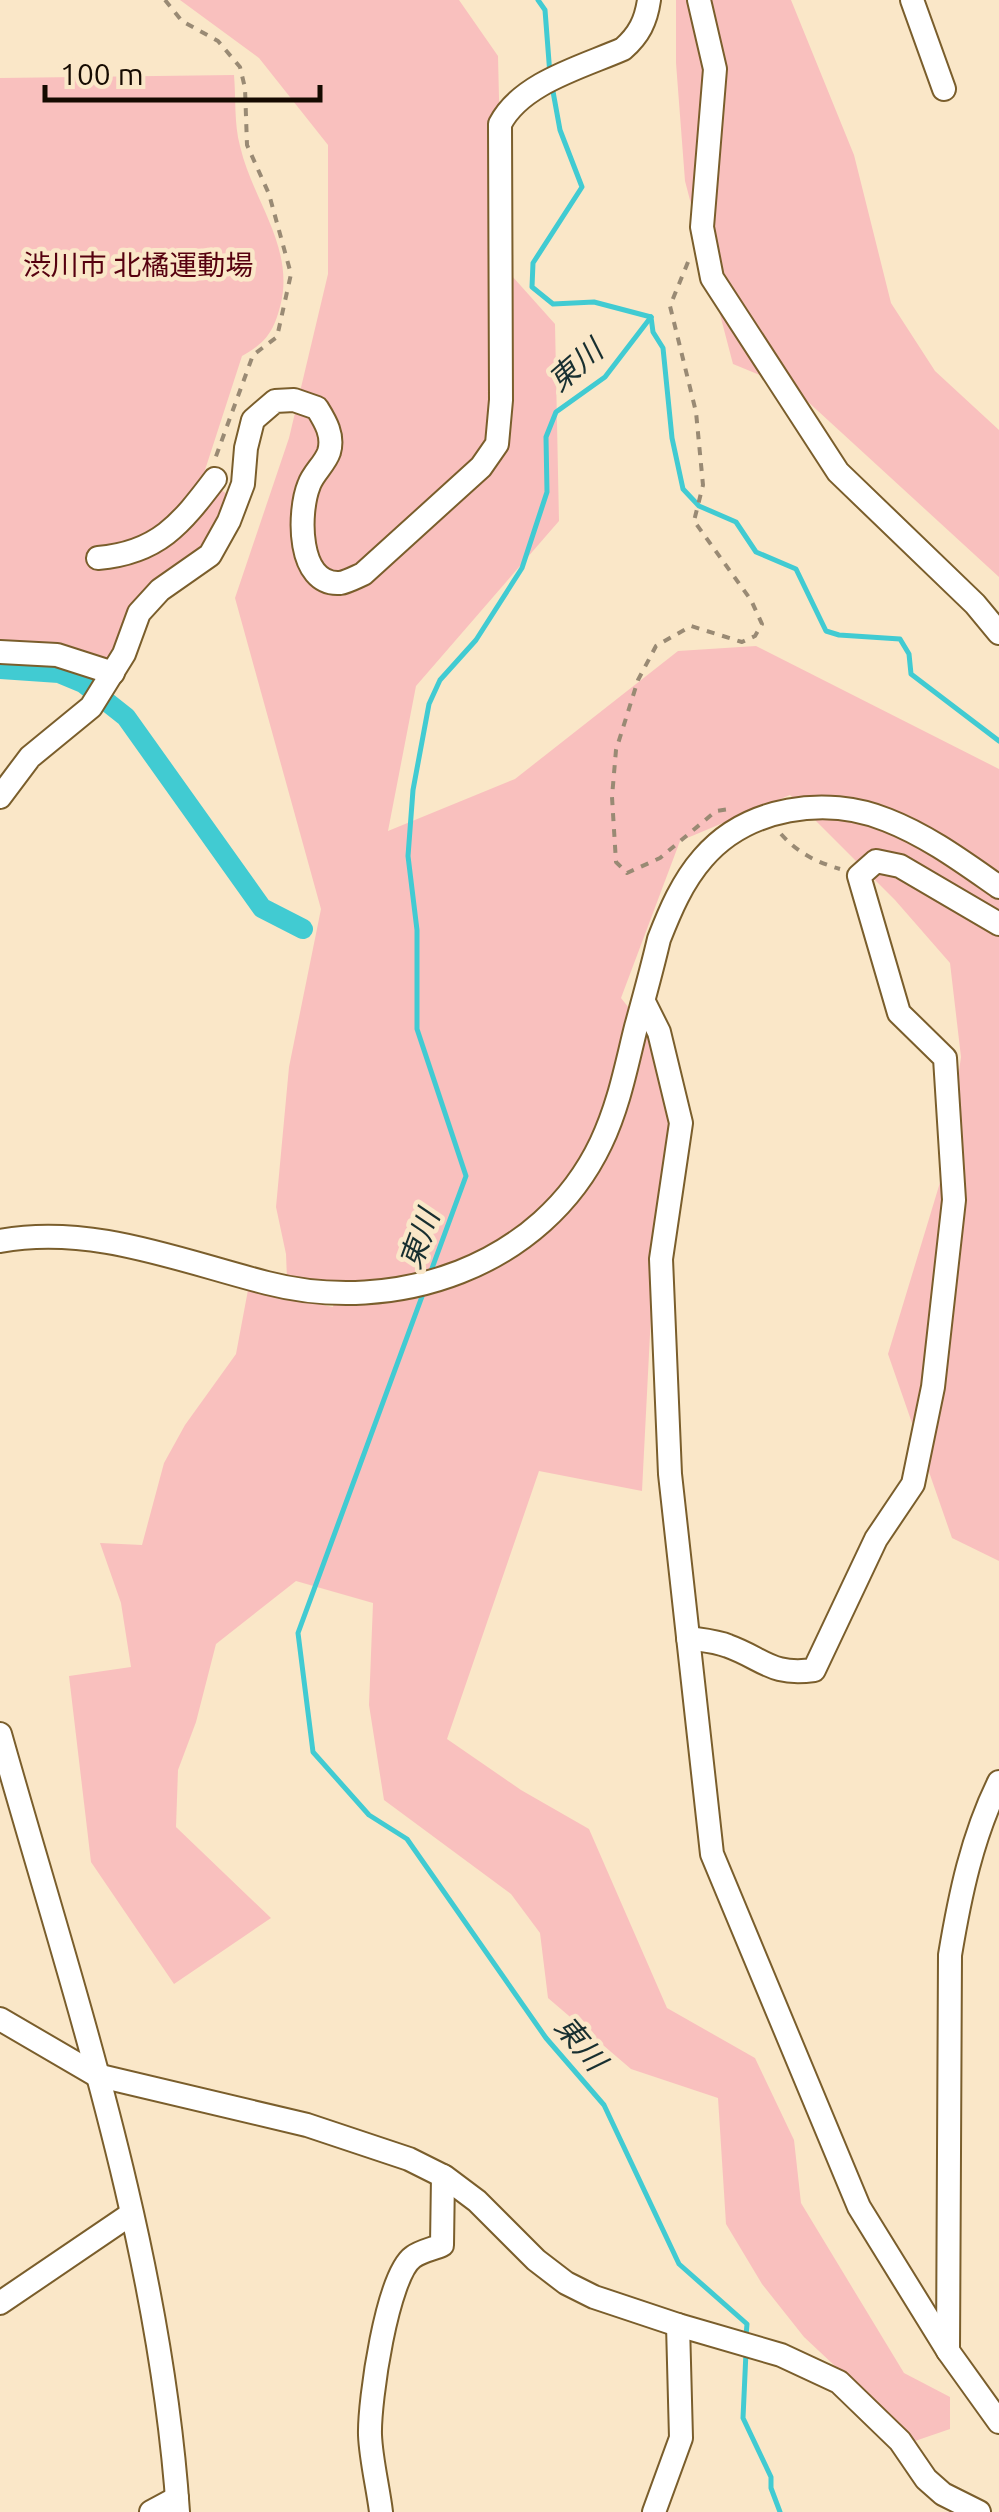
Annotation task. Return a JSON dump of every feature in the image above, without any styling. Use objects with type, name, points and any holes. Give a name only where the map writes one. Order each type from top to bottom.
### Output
[{"type":"street","points":[[0,798],[30,757],[91,707],[124,654],[139,613],[160,590],[210,555],[230,520],[243,484],[253,420],[275,401],[294,400],[316,408],[329,429],[329,451],[308,486],[301,529],[306,559],[321,578],[339,583],[362,574],[481,466],[497,444],[501,400],[500,124],[508,108],[537,88],[623,49],[646,20],[648,0]]},
{"type":"street","points":[[698,0],[715,69],[702,227],[712,278],[838,472],[976,604],[999,634]]},
{"type":"street","points":[[912,0],[944,89]]},
{"type":"street","points":[[98,558],[148,548],[184,521],[215,479]]},
{"type":"street","points":[[0,652],[57,655],[111,677]]},
{"type":"street","points":[[0,1242],[39,1236],[95,1240],[270,1284],[334,1295],[392,1290],[460,1272],[490,1260],[544,1220],[576,1185],[616,1111],[659,939],[685,882],[705,856],[731,834],[767,818],[820,805],[884,819],[924,837],[999,887]]},
{"type":"street","points":[[688,1638],[728,1646],[772,1669],[814,1670],[876,1538],[913,1484],[933,1387],[954,1200],[944,1058],[899,1014],[859,876],[876,861],[900,866],[999,924]]},
{"type":"street","points":[[644,1002],[659,1032],[681,1123],[661,1259],[670,1474],[712,1854],[859,2207],[948,2351],[999,2422]]},
{"type":"street","points":[[0,1734],[96,2075],[154,2316],[166,2388],[177,2505],[151,2512]]},
{"type":"street","points":[[948,2351],[950,1955],[960,1892],[983,1814],[999,1782]]},
{"type":"street","points":[[0,2019],[96,2075],[307,2126],[409,2158],[477,2201],[536,2260],[566,2283],[594,2297],[781,2356],[839,2382],[900,2441],[942,2503],[979,2512]]},
{"type":"street","points":[[381,2512],[370,2439],[371,2396],[388,2309],[405,2266],[412,2257],[442,2245],[442,2176]]},
{"type":"street","points":[[0,2303],[131,2214]]},
{"type":"street","points":[[654,2512],[681,2438],[678,2325]]},
{"type":"path","points":[[165,0],[182,20],[218,42],[240,67],[247,145],[269,194],[291,274],[277,337],[254,354],[212,468],[215,479]]},
{"type":"path","points":[[689,259],[670,306],[696,412],[703,485],[694,521],[750,600],[762,624],[755,636],[742,642],[691,626],[656,646],[638,680],[616,750],[612,797],[616,862],[627,873],[660,858],[716,811],[735,809]]},
{"type":"path","points":[[767,818],[795,849],[818,862],[859,876]]},
{"type":"green space","points":[[180,0],[459,0],[498,56],[503,266],[555,324],[559,521],[416,686],[388,831],[515,779],[678,651],[756,646],[999,769],[999,1561],[952,1538],[888,1354],[945,1166],[961,1057],[950,963],[895,900],[790,795],[680,841],[621,998],[660,1047],[676,1122],[654,1256],[642,1491],[539,1471],[447,1739],[521,1790],[589,1829],[667,2008],[755,2058],[794,2140],[801,2203],[904,2373],[950,2397],[950,2429],[915,2441],[804,2337],[762,2284],[726,2224],[718,2098],[631,2069],[548,1998],[540,1933],[511,1894],[384,1800],[369,1705],[373,1603],[296,1581],[216,1644],[196,1722],[178,1770],[176,1827],[271,1918],[174,1984],[91,1862],[69,1676],[131,1667],[121,1603],[100,1543],[142,1545],[164,1463],[185,1425],[236,1354],[248,1290],[333,1307],[335,1296],[287,1279],[276,1207],[289,1067],[321,909],[235,598],[289,438],[328,274],[328,145],[259,58]]},
{"type":"green space","points":[[676,0],[791,0],[854,155],[891,303],[935,371],[999,430],[999,577],[794,389],[733,364],[685,181],[676,63]]},
{"type":"green space","name":"渋川市 北橘運動場","points":[[234,75],[240,146],[277,242],[283,282],[272,328],[258,346],[242,356],[205,470],[205,479],[230,496],[216,534],[105,665],[0,647],[0,78]]},
{"type":"waterway","name":"東川","points":[[538,0],[545,10],[550,75]]},
{"type":"waterway","name":"東川","points":[[552,86],[560,130],[582,187],[533,263],[532,287],[553,304],[594,302],[651,317]]},
{"type":"waterway","points":[[651,317],[653,332],[663,348],[672,438],[683,489],[699,506],[736,522],[756,552],[796,569],[826,631],[900,639],[909,654],[911,674],[999,741]]},
{"type":"waterway","name":"東川","points":[[431,1271],[466,1176],[417,1029],[417,930],[408,856],[413,790],[429,704],[440,680],[476,640],[522,568],[547,492],[546,437],[556,412],[605,377],[651,317]]},
{"type":"waterway","points":[[0,669],[59,673],[83,683],[126,717],[262,908],[303,929]]},
{"type":"waterway","name":"東川","points":[[424,1291],[298,1633],[313,1752],[369,1815],[407,1839],[546,2038],[604,2105],[679,2264],[747,2324],[746,2336]]},
{"type":"waterway","name":"東川","points":[[746,2352],[743,2418],[771,2477],[780,2512]]}]
